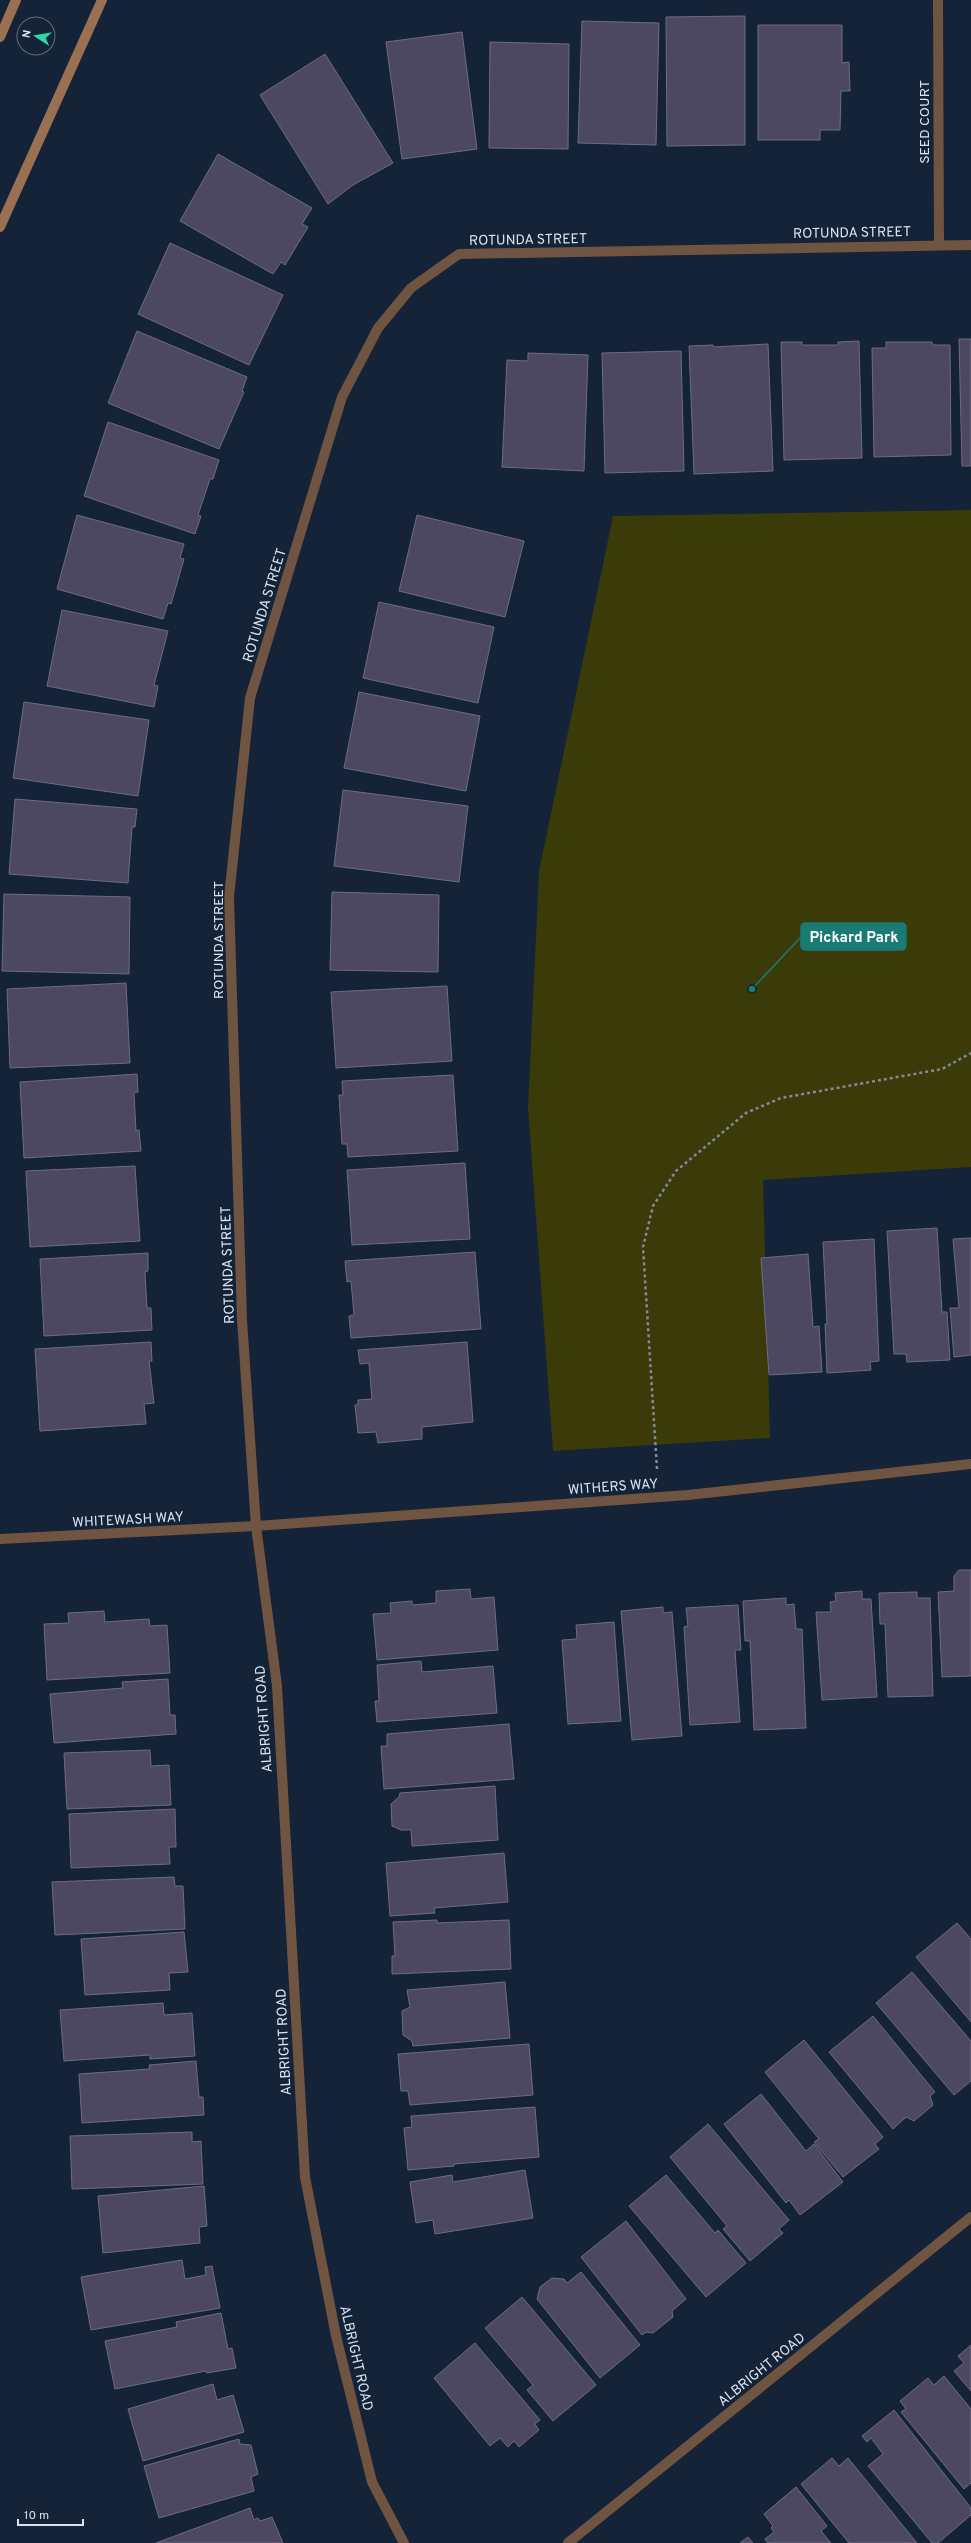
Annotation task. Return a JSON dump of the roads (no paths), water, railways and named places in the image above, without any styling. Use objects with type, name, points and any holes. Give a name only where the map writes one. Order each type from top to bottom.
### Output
[{"type":"main road","points":[[0,37],[16,0]]},
{"type":"main road","points":[[0,227],[102,0]]},
{"type":"street","name":"SEED COURT","points":[[938,0],[939,244]]},
{"type":"street","name":"ROTUNDA STREET","points":[[256,1526],[242,1320],[230,889],[250,698],[342,398],[378,328],[411,288],[459,254],[971,244]]},
{"type":"street","name":"WITHERS WAY","points":[[256,1526],[659,1497],[971,1464]]},
{"type":"street","name":"WHITEWASH WAY","points":[[0,1539],[256,1526]]},
{"type":"street","name":"ALBRIGHT ROAD","points":[[256,1526],[277,1686],[305,2177],[336,2336],[372,2482],[404,2543]]},
{"type":"street","name":"ALBRIGHT ROAD","points":[[568,2543],[971,2217]]},
{"type":"place","name":"Pickard Park","points":[[752,989]]}]
